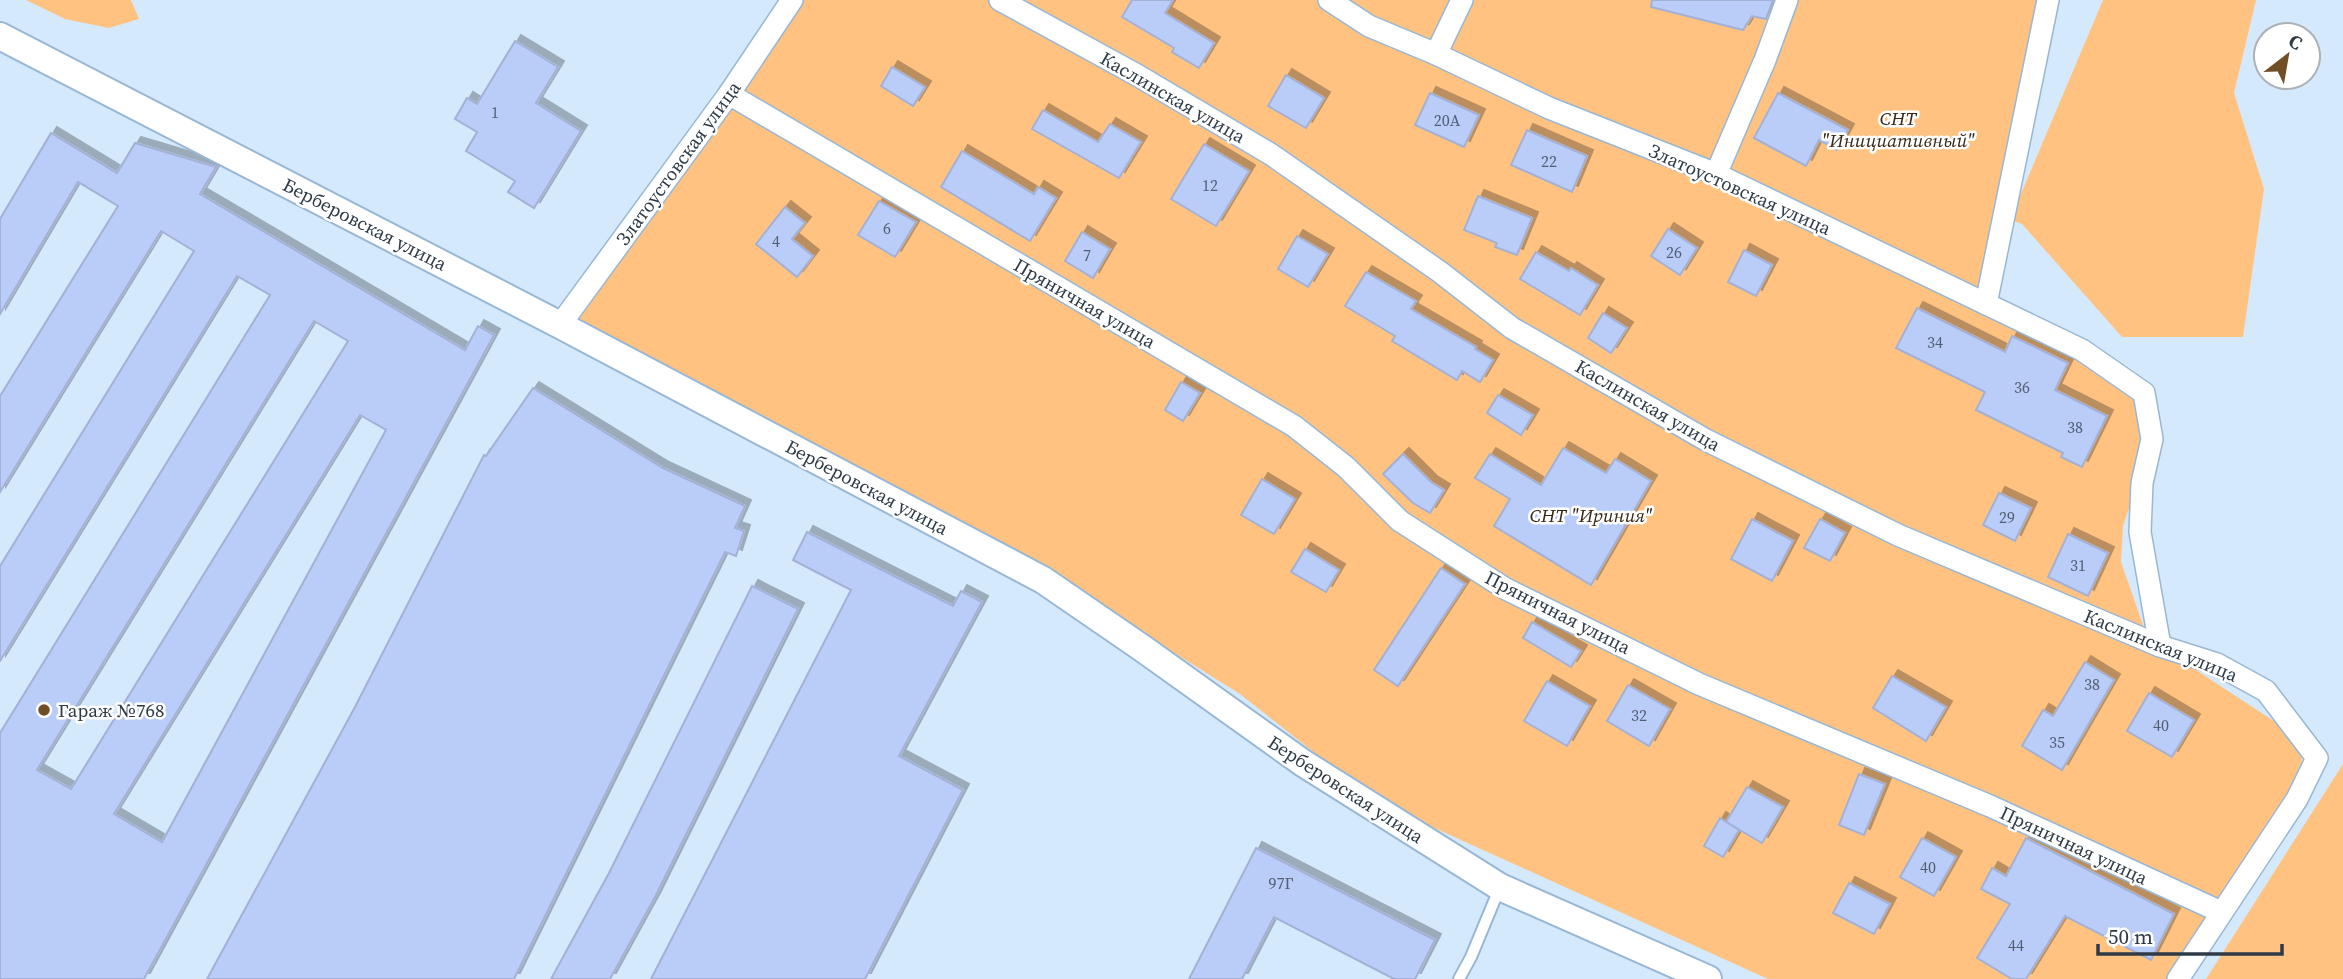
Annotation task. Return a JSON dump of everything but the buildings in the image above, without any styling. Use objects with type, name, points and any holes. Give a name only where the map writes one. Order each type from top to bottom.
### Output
[{"type":"street","name":"Златоустовская улица","points":[[560,325],[729,94],[792,0]]},
{"type":"street","name":"Каслинская улица","points":[[1000,0],[1137,75],[1272,155],[1440,272],[1512,328],[1706,440],[1898,535],[2160,646],[2217,664],[2266,691],[2317,758],[2297,799],[2221,912]]},
{"type":"street","name":"Златоустовская улица","points":[[1329,0],[1368,26],[1436,54],[1549,108],[1716,174],[1986,304],[2081,350],[2144,393],[2152,439],[2142,483],[2140,532],[2160,646]]},
{"type":"street","points":[[1436,54],[1462,0]]},
{"type":"street","points":[[1716,174],[1765,60],[1787,0]]},
{"type":"street","points":[[1986,304],[2048,0]]},
{"type":"street","name":"Берберовская улица","points":[[1,38],[560,325],[1043,580],[1303,763],[1500,887],[1708,979]]},
{"type":"street","name":"Пряничная улица","points":[[729,94],[1294,426],[1346,467],[1400,521],[1506,589],[1699,684],[1990,806],[2221,912]]},
{"type":"street","points":[[2178,979],[2221,912]]},
{"type":"lane","points":[[1459,979],[1500,887]]},
{"type":"green space","points":[[26,0],[131,0],[139,19],[109,28],[65,19]]},
{"type":"green space","name":"СНТ \"Ириния\"","points":[[786,0],[2057,0],[2012,215],[2103,0],[2256,0],[2234,93],[2264,189],[2243,337],[2122,337],[2022,224],[2011,220],[1991,313],[2091,366],[2140,399],[2155,432],[2123,526],[2121,562],[2143,625],[2193,668],[2303,740],[2300,782],[2171,979],[1768,979],[1377,802],[1240,694],[1009,550],[571,322]]},
{"type":"green space","points":[[2343,764],[2343,979],[2206,979]]},
{"type":"place","name":"Гараж №768","points":[[44,710]]},
{"type":"park label","name":"СНТ \"Инициативный\"","points":[[1898,129]]}]
